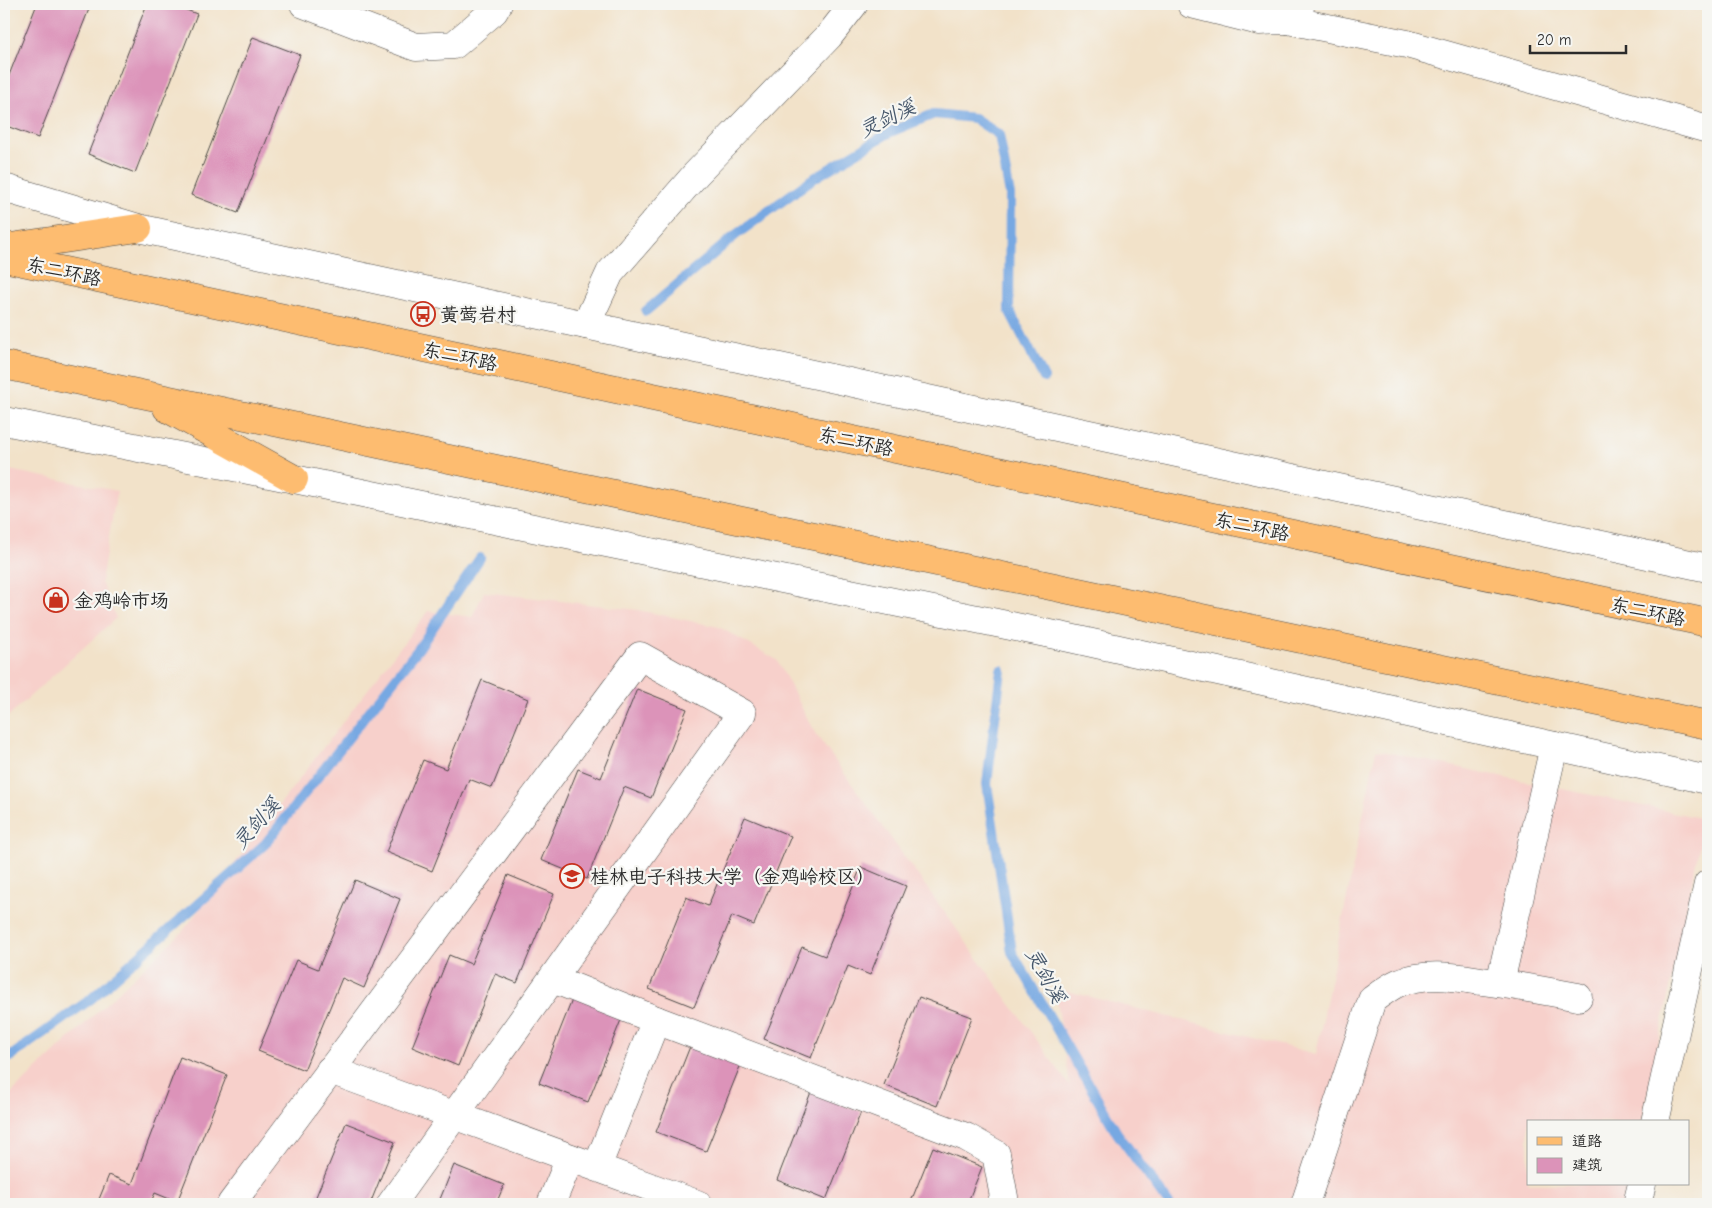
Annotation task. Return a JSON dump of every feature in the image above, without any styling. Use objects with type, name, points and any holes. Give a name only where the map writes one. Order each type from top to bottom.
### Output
[{"type":"main road","points":[[4,248],[138,228]]},
{"type":"main road","name":"东二环路","points":[[4,258],[1708,624]]},
{"type":"main road","points":[[4,365],[1708,725]]},
{"type":"main road","points":[[142,394],[294,479]]},
{"type":"street","points":[[304,4],[416,47],[454,45],[494,11],[498,4]]},
{"type":"street","points":[[586,325],[610,273],[696,174],[829,36],[854,4]]},
{"type":"street","points":[[1190,4],[1259,21],[1295,12],[1708,128]]},
{"type":"street","points":[[4,188],[138,228],[1708,568]]},
{"type":"street","points":[[4,421],[1065,637],[1708,780]]},
{"type":"street","points":[[231,1204],[640,656],[742,713],[391,1204]]},
{"type":"street","points":[[1500,983],[1554,746]]},
{"type":"street","points":[[1655,1120],[1708,884]]},
{"type":"street","points":[[1305,1204],[1372,1000],[1397,984],[1428,976],[1446,976],[1500,983],[1578,997]]},
{"type":"street","points":[[553,979],[966,1137],[996,1154],[1004,1197],[1001,1204]]},
{"type":"street","points":[[597,1167],[656,1020]]},
{"type":"street","points":[[330,1070],[697,1204]]},
{"type":"street","points":[[552,1204],[570,1158]]},
{"type":"street","points":[[1637,1204],[1642,1186]]},
{"type":"shaded area","name":"金鸡岭市场","points":[[4,469],[117,491],[101,582],[116,618],[4,720]]},
{"type":"shaded area","name":"桂林电子科技大学（金鸡岭校区）","points":[[484,592],[638,610],[719,627],[777,660],[815,733],[1070,1086],[1055,988],[1316,1054],[1376,750],[1705,819],[1642,1120],[1527,1120],[1527,1186],[1629,1186],[1625,1204],[4,1204],[4,1100],[182,932],[428,611],[472,617]]},
{"type":"building","points":[[37,4],[91,4],[38,138],[4,125],[4,88]]},
{"type":"building","points":[[147,4],[170,4],[197,14],[135,173],[88,154]]},
{"type":"building","points":[[253,37],[300,55],[238,213],[191,195]]},
{"type":"building","points":[[482,680],[528,699],[492,788],[469,779],[432,871],[386,852],[423,760],[446,769]]},
{"type":"building","points":[[637,689],[687,709],[651,798],[624,787],[587,879],[541,860],[578,769],[601,778]]},
{"type":"building","points":[[745,817],[791,836],[754,925],[732,916],[694,1007],[649,989],[686,897],[708,906]]},
{"type":"building","points":[[861,867],[906,886],[870,975],[848,966],[811,1058],[764,1039],[802,947],[825,956]]},
{"type":"building","points":[[508,875],[554,894],[517,983],[495,974],[458,1066],[412,1047],[449,955],[471,964]]},
{"type":"building","points":[[355,880],[400,899],[364,988],[342,978],[304,1070],[258,1051],[296,960],[318,969]]},
{"type":"building","points":[[574,995],[623,1015],[588,1102],[539,1083]]},
{"type":"building","points":[[919,997],[972,1017],[937,1106],[884,1085]]},
{"type":"building","points":[[691,1044],[741,1064],[706,1151],[656,1132]]},
{"type":"building","points":[[180,1057],[227,1075],[177,1202],[155,1193],[150,1204],[97,1204],[109,1175],[132,1184]]},
{"type":"building","points":[[811,1092],[861,1112],[826,1200],[777,1180]]},
{"type":"building","points":[[346,1123],[395,1142],[370,1204],[313,1204]]},
{"type":"building","points":[[933,1147],[982,1167],[967,1204],[910,1204]]},
{"type":"building","points":[[454,1165],[504,1185],[496,1204],[438,1204]]},
{"type":"waterway","name":"灵剑溪","points":[[646,311],[737,234],[811,180],[890,132],[934,114],[974,118],[999,135],[1010,195],[1009,310],[1044,378]]},
{"type":"waterway","name":"灵剑溪","points":[[4,1061],[91,999],[265,844],[419,648],[480,558]]},
{"type":"waterway","name":"灵剑溪","points":[[1001,670],[987,784],[1012,952],[1117,1133],[1169,1204]]},
{"type":"place","name":"黄莺岩村","points":[[423,314]]},
{"type":"place","name":"金鸡岭市场","points":[[56,600]]},
{"type":"place","name":"桂林电子科技大学（金鸡岭校区）","points":[[572,876]]}]
